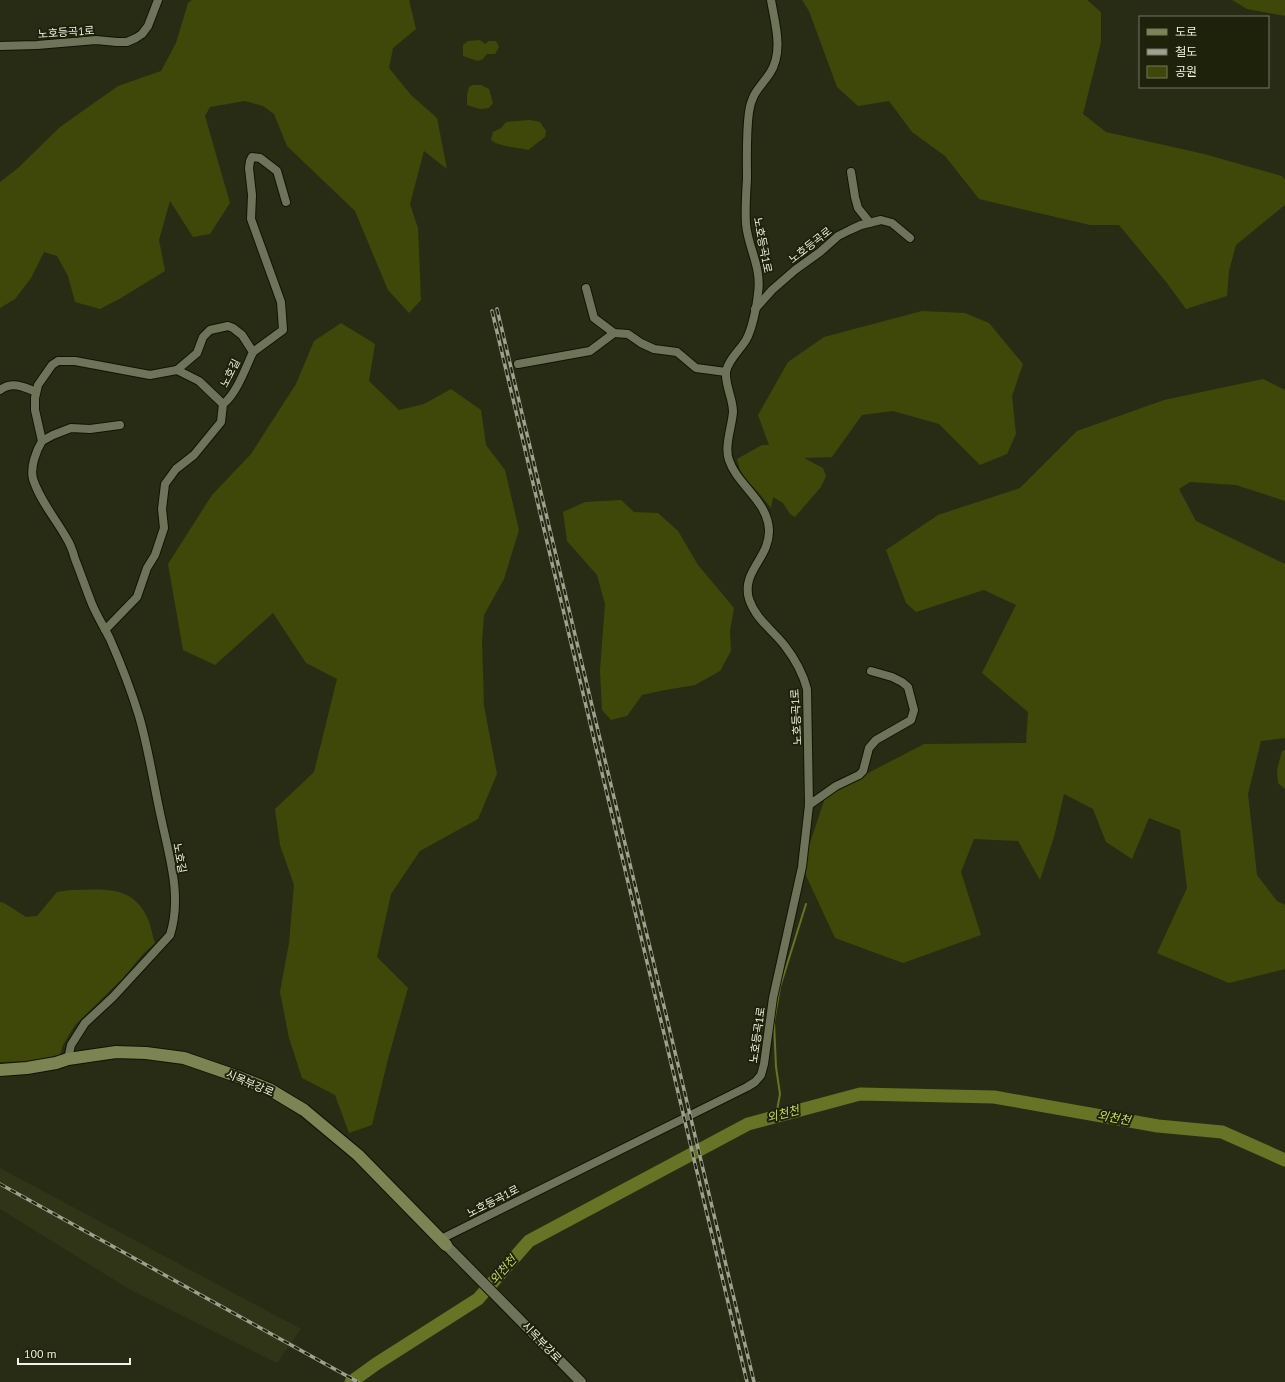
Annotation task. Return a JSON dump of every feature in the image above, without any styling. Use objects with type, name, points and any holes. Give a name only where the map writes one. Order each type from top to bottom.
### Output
[{"type":"main road","name":"시목부강로","points":[[0,1070],[27,1068],[56,1063],[68,1059],[116,1052],[149,1053],[184,1058],[239,1077],[269,1089],[304,1110],[358,1155],[444,1242]]},
{"type":"street","name":"노호등곡1로","points":[[0,46],[37,45],[96,40],[127,42],[142,34],[148,26],[158,0]]},
{"type":"street","name":"노호등곡1로","points":[[444,1242],[755,1082],[761,1075],[764,1064],[778,973],[802,867],[809,805],[808,705],[805,678],[785,646],[759,619],[750,601],[746,587],[749,577],[765,550],[768,540],[769,530],[767,515],[734,470],[728,459],[727,450],[733,412],[726,372],[728,365],[747,339],[759,292],[759,276],[746,224],[747,142],[749,111],[753,95],[770,73],[775,62],[778,49],[771,0]]},
{"type":"street","points":[[253,352],[283,330],[281,302],[251,219],[252,195],[249,168],[252,157],[260,158],[276,171],[286,202]]},
{"type":"street","points":[[851,172],[858,208],[870,223]]},
{"type":"street","name":"노호등곡로","points":[[755,310],[772,290],[838,236],[861,225],[881,220],[892,223],[910,238]]},
{"type":"street","points":[[586,288],[594,318],[614,333],[628,334],[641,343],[654,349],[677,352],[696,368],[726,372]]},
{"type":"street","name":"노호길","points":[[68,1059],[71,1044],[85,1023],[113,997],[170,935],[176,908],[171,864],[142,728],[130,689],[110,639],[105,630],[93,606],[68,539],[44,501],[33,478],[32,471],[37,449],[42,441],[35,410],[34,398],[38,385],[52,365],[58,361],[75,361],[150,375],[177,370],[197,353],[203,337],[210,330],[228,326],[233,328],[242,335],[253,352],[236,388],[227,402],[223,404],[221,422],[194,455],[176,469],[165,484],[162,509],[164,528],[155,555],[147,568],[137,597],[105,630]]},
{"type":"street","points":[[518,364],[590,351],[614,333]]},
{"type":"street","points":[[177,370],[199,381],[223,404]]},
{"type":"street","points":[[0,390],[13,384],[36,392]]},
{"type":"street","points":[[42,441],[71,428],[90,429],[120,425]]},
{"type":"street","points":[[809,805],[836,786],[859,775],[863,770],[869,748],[876,740],[911,720],[914,710],[908,687],[892,677],[871,671]]},
{"type":"street","name":"시목부강로","points":[[444,1242],[581,1382]]},
{"type":"shaded area","points":[[0,1168],[301,1329],[277,1363],[129,1289],[0,1209]]},
{"type":"green space","points":[[192,0],[409,0],[416,29],[393,48],[389,68],[411,95],[437,118],[447,169],[424,151],[410,204],[418,228],[421,300],[409,313],[388,290],[355,211],[287,146],[274,114],[263,106],[245,101],[210,107],[205,116],[230,203],[210,234],[193,237],[170,201],[159,240],[165,271],[100,309],[75,302],[68,276],[57,256],[44,252],[31,278],[15,299],[0,308],[0,182],[18,168],[60,127],[118,86],[161,71],[176,43],[188,3]]},
{"type":"green space","points":[[802,0],[1087,0],[1101,12],[1101,42],[1083,114],[1106,132],[1204,154],[1282,176],[1285,180],[1285,205],[1236,245],[1229,271],[1227,296],[1186,309],[1167,283],[1119,225],[1090,225],[979,199],[945,156],[912,132],[889,101],[858,106],[837,87],[809,11]]},
{"type":"green space","points":[[1232,0],[1285,0],[1285,16],[1247,9]]},
{"type":"green space","points":[[480,40],[485,44],[489,41],[496,41],[499,47],[495,54],[487,54],[483,59],[478,61],[463,56],[463,45],[468,41]]},
{"type":"green space","points":[[473,85],[481,85],[489,89],[493,103],[489,108],[480,109],[467,105],[469,87]]},
{"type":"green space","points":[[530,120],[540,122],[546,131],[545,137],[528,150],[504,146],[491,140],[493,132],[501,128],[506,122]]},
{"type":"green space","points":[[922,311],[965,313],[989,323],[1023,364],[1012,396],[1016,434],[1007,454],[980,465],[939,424],[893,411],[862,415],[832,457],[804,458],[823,468],[826,476],[821,487],[795,517],[790,514],[783,503],[773,497],[771,508],[741,474],[737,459],[762,445],[769,445],[758,415],[788,362],[824,337]]},
{"type":"green space","points":[[341,323],[375,344],[369,381],[399,410],[424,404],[451,389],[481,410],[486,445],[505,470],[519,530],[504,579],[484,615],[482,641],[484,706],[497,774],[478,819],[420,851],[391,894],[377,957],[408,988],[388,1059],[372,1125],[349,1133],[335,1095],[302,1078],[289,1038],[280,992],[289,943],[294,885],[280,845],[275,809],[314,772],[337,679],[306,663],[273,613],[215,665],[183,650],[168,564],[212,495],[251,454],[296,384],[314,341]]},
{"type":"green space","points":[[1263,379],[1285,390],[1285,501],[1236,485],[1190,482],[1179,489],[1196,521],[1285,564],[1285,738],[1261,741],[1248,794],[1257,875],[1277,901],[1285,905],[1285,969],[1229,983],[1157,953],[1187,888],[1180,830],[1149,818],[1132,859],[1106,842],[1093,809],[1064,794],[1054,837],[1040,880],[1018,841],[974,839],[961,872],[981,935],[903,963],[835,938],[802,867],[826,795],[924,744],[1026,743],[1028,712],[982,673],[1016,605],[984,590],[916,612],[906,603],[886,550],[938,515],[1020,488],[1077,431],[1164,400]]},
{"type":"green space","points":[[621,500],[634,512],[658,513],[678,531],[698,565],[734,608],[730,631],[731,651],[720,671],[695,685],[642,695],[627,716],[611,720],[602,710],[600,670],[605,604],[597,575],[567,541],[563,512],[585,502]]},
{"type":"green space","points":[[1285,750],[1285,789],[1278,783],[1277,770],[1282,751]]},
{"type":"green space","points":[[71,890],[115,891],[133,899],[140,906],[150,923],[155,943],[143,954],[122,979],[75,1025],[63,1045],[60,1055],[35,1061],[0,1062],[0,902],[26,917],[37,916],[57,892]]},
{"type":"waterway","points":[[776,1116],[780,1094],[776,1067],[774,1022],[780,987],[806,904]]},
{"type":"waterway","name":"외천천","points":[[351,1382],[376,1364],[478,1299],[529,1241],[748,1124],[860,1094],[994,1097],[1158,1126],[1222,1132],[1285,1160]]},
{"type":"railway","points":[[497,309],[754,1382]]},
{"type":"railway","points":[[492,311],[747,1382]]},
{"type":"railway","points":[[0,1184],[358,1382]]}]
